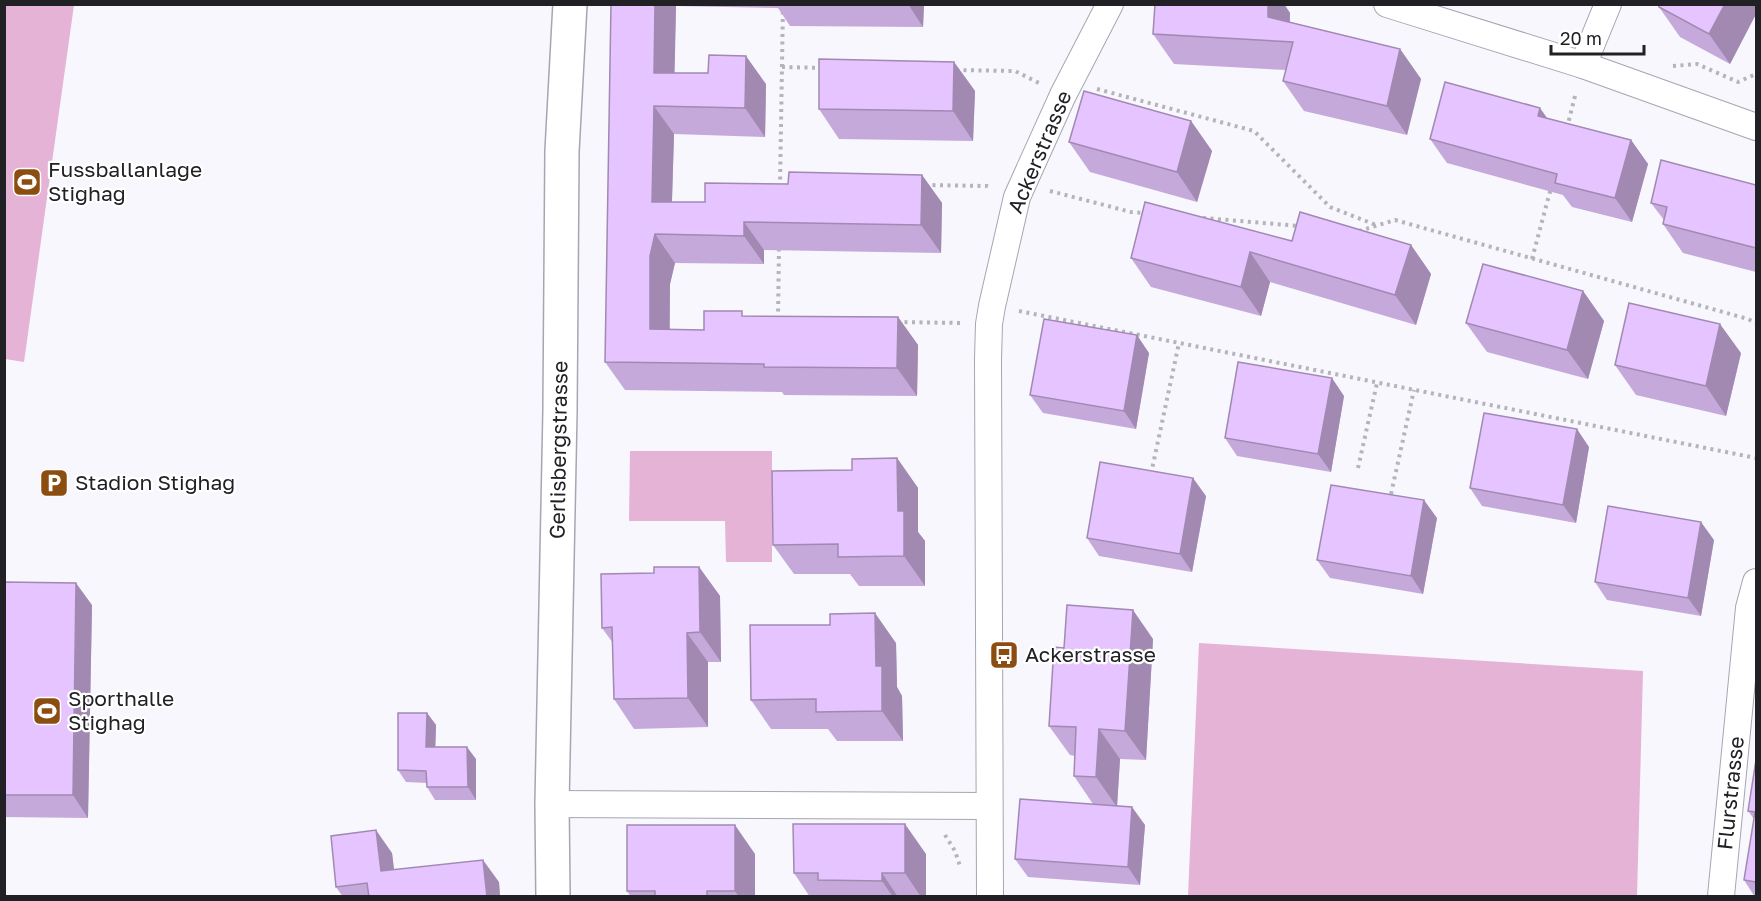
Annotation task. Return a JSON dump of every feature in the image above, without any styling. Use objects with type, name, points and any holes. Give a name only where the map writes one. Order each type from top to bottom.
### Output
[{"type":"street","name":"Gerlisbergstrasse","points":[[553,897],[552,804],[560,411],[562,151],[570,4]]},
{"type":"street","name":"Ackerstrasse","points":[[990,897],[988,359],[991,315],[1020,190],[1066,88],[1110,4]]},
{"type":"street","points":[[1387,4],[1583,65],[1756,127]]},
{"type":"street","points":[[1583,65],[1608,4]]},
{"type":"street","name":"Flurstrasse","points":[[1721,897],[1749,608],[1756,582]]},
{"type":"street","points":[[552,804],[989,806]]},
{"type":"path","points":[[780,195],[783,4]]},
{"type":"path","points":[[1665,67],[1697,64],[1738,82],[1756,74]]},
{"type":"path","points":[[1565,134],[1583,65]]},
{"type":"path","points":[[782,67],[828,68]]},
{"type":"path","points":[[945,70],[1015,70],[1066,88],[1254,131],[1330,207],[1377,226]]},
{"type":"path","points":[[1532,259],[1553,179]]},
{"type":"path","points":[[918,185],[987,186],[1020,190],[1131,212],[1154,214]]},
{"type":"path","points":[[1200,218],[1303,226]]},
{"type":"path","points":[[1348,230],[1360,231],[1395,220],[1756,323]]},
{"type":"path","points":[[778,318],[779,240]]},
{"type":"path","points":[[896,322],[991,315],[1179,343],[1756,458]]},
{"type":"path","points":[[1151,474],[1179,343]]},
{"type":"path","points":[[1358,468],[1377,383]]},
{"type":"path","points":[[1391,494],[1414,390]]},
{"type":"path","points":[[940,806],[944,832],[960,867]]},
{"type":"shaded area","name":"Fussballanlage Stighag","points":[[4,5],[74,5],[24,362],[5,359]]},
{"type":"shaded area","points":[[630,451],[772,451],[772,562],[726,562],[725,521],[629,521]]},
{"type":"shaded area","points":[[1199,643],[1643,671],[1637,896],[1188,896]]},
{"type":"building","points":[[611,4],[655,4],[654,73],[708,73],[709,55],[746,56],[745,108],[654,106],[652,202],[705,202],[705,183],[788,184],[789,172],[922,175],[921,225],[744,222],[744,236],[655,234],[650,256],[650,329],[704,330],[704,311],[742,311],[742,316],[898,317],[897,368],[605,362]]},
{"type":"building","points":[[1155,4],[1268,4],[1268,17],[1400,49],[1387,106],[1283,81],[1293,42],[1153,34]]},
{"type":"building","points":[[1658,4],[1725,4],[1709,34],[1659,7]]},
{"type":"building","points":[[819,59],[954,62],[953,111],[819,109]]},
{"type":"building","points":[[1445,82],[1540,108],[1538,116],[1631,140],[1615,198],[1555,183],[1557,174],[1430,139]]},
{"type":"building","points":[[1084,91],[1191,121],[1177,172],[1069,142]]},
{"type":"building","points":[[1661,160],[1756,185],[1756,248],[1663,224],[1667,207],[1651,203]]},
{"type":"building","points":[[1145,202],[1292,241],[1300,212],[1411,245],[1395,295],[1250,252],[1241,287],[1131,258]]},
{"type":"building","points":[[1483,264],[1583,291],[1567,350],[1466,323]]},
{"type":"building","points":[[1629,303],[1720,324],[1706,386],[1615,365]]},
{"type":"building","points":[[1044,319],[1137,335],[1124,411],[1030,395]]},
{"type":"building","points":[[1238,362],[1332,378],[1318,454],[1225,438]]},
{"type":"building","points":[[1484,413],[1577,429],[1563,505],[1470,488]]},
{"type":"building","points":[[897,458],[898,511],[904,511],[904,556],[838,557],[838,544],[773,545],[772,471],[852,470],[852,459]]},
{"type":"building","points":[[1100,462],[1193,478],[1180,554],[1087,538]]},
{"type":"building","points":[[1331,485],[1424,500],[1411,576],[1317,560]]},
{"type":"building","points":[[1608,506],[1701,522],[1688,598],[1595,582]]},
{"type":"building","points":[[654,567],[699,567],[700,632],[687,633],[688,698],[614,699],[612,627],[602,628],[601,574],[654,573]]},
{"type":"building","name":"Sporthalle Stighag","points":[[4,582],[76,583],[73,795],[4,795]]},
{"type":"building","points":[[1067,605],[1133,610],[1125,731],[1099,729],[1096,777],[1074,776],[1076,727],[1049,726],[1054,647],[1064,648]]},
{"type":"building","points":[[875,613],[876,666],[882,666],[882,711],[816,712],[816,699],[751,700],[750,625],[830,625],[830,614]]},
{"type":"building","points":[[398,713],[427,713],[426,747],[467,747],[468,787],[427,787],[426,771],[398,770]]},
{"type":"building","points":[[1756,760],[1756,882],[1744,880],[1755,812],[1748,811]]},
{"type":"building","points":[[1020,799],[1132,807],[1128,867],[1015,859]]},
{"type":"building","points":[[793,824],[905,824],[905,873],[882,873],[882,881],[818,880],[818,873],[794,873]]},
{"type":"building","points":[[627,825],[735,825],[735,891],[707,891],[707,897],[655,897],[655,891],[627,891]]},
{"type":"building","points":[[376,830],[381,871],[483,860],[487,897],[369,897],[367,883],[336,887],[331,836]]},
{"type":"place","name":"Fussballanlage Stighag","points":[[27,182]]},
{"type":"place","name":"Stadion Stighag","points":[[54,483]]},
{"type":"place","name":"Ackerstrasse","points":[[1004,655]]},
{"type":"place","name":"Sporthalle Stighag","points":[[47,711]]}]
